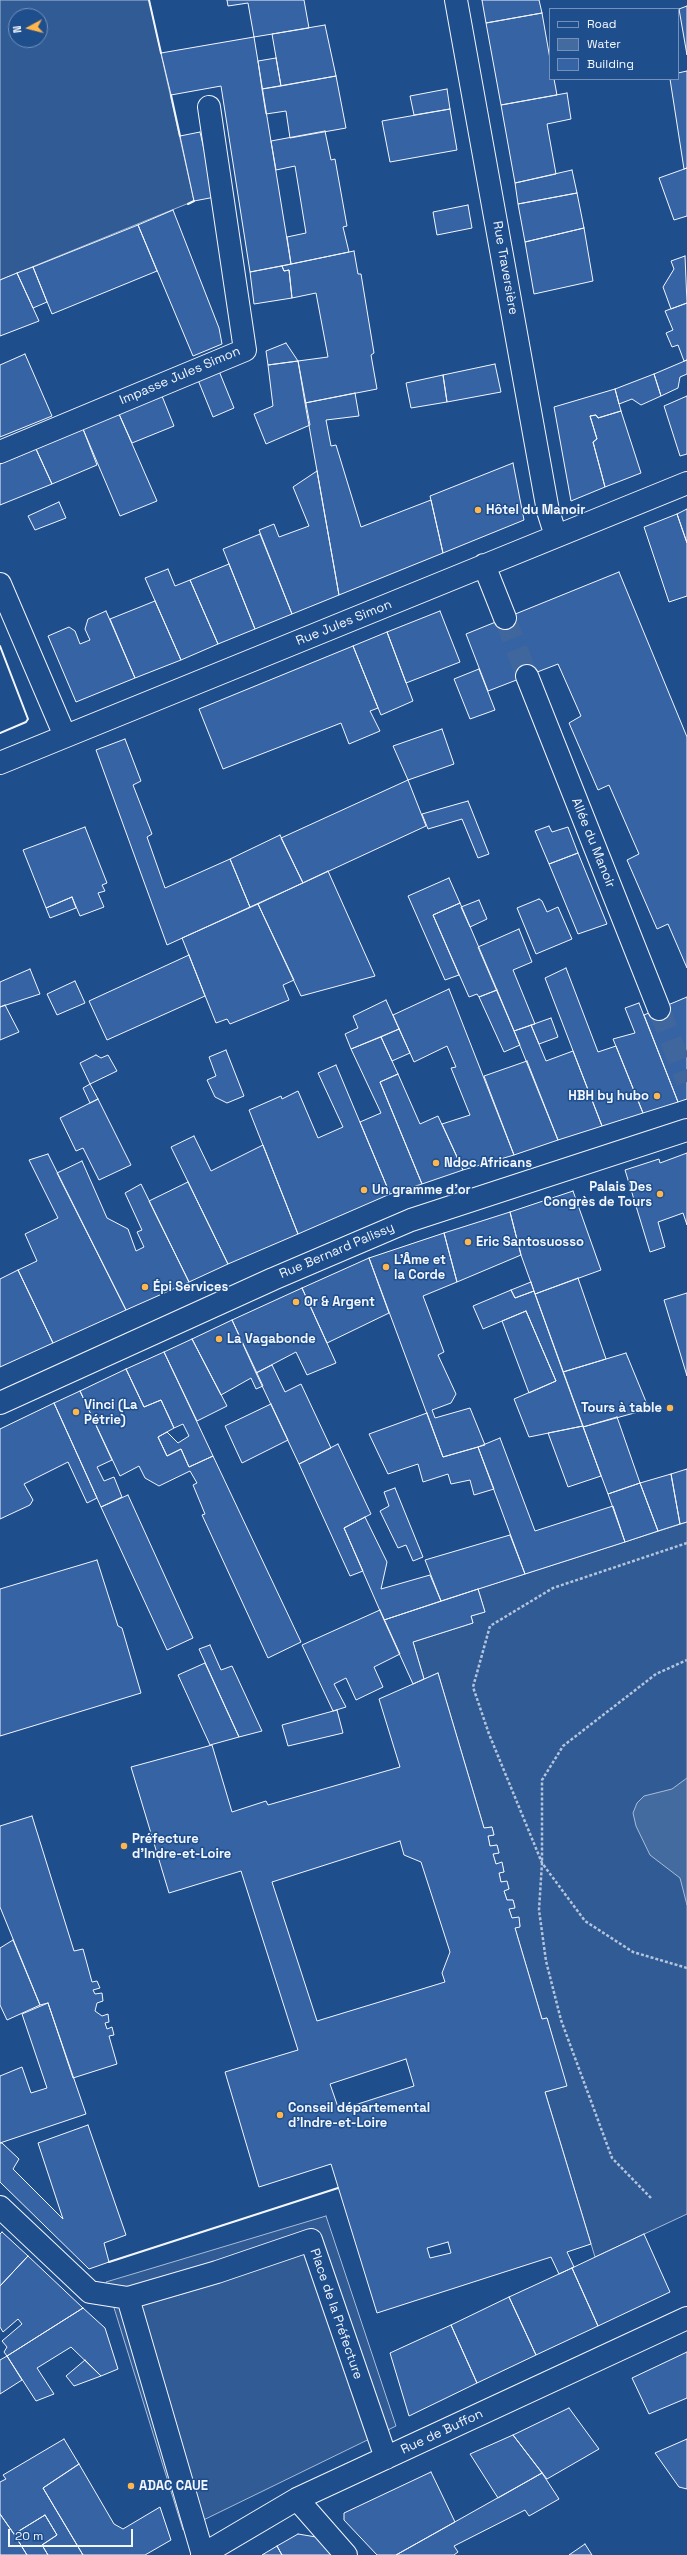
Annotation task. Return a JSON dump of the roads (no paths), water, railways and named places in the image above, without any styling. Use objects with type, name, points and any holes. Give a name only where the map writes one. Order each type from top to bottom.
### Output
[{"type":"street","name":"Rue Traversière","points":[[456,0],[547,503],[556,536]]},
{"type":"street","name":"Impasse Jules Simon","points":[[0,452],[245,350],[209,107]]},
{"type":"street","name":"Rue Jules Simon","points":[[0,763],[687,482]]},
{"type":"street","points":[[484,565],[505,618]]},
{"type":"street","points":[[0,584],[65,736]]},
{"type":"street","name":"Allée du Manoir","points":[[527,676],[659,1009]]},
{"type":"street","name":"Rue Bernard Palissy","points":[[0,1403],[273,1279],[411,1220],[687,1130]]},
{"type":"street","points":[[0,2207],[90,2292],[128,2298],[202,2555]]},
{"type":"street","name":"Place de la Préfecture","points":[[128,2298],[217,2272],[310,2240],[386,2458]]},
{"type":"street","name":"Rue de Buffon","points":[[202,2555],[297,2499],[687,2318]]},
{"type":"street","points":[[297,2499],[346,2555]]},
{"type":"water","points":[[687,1778],[687,1905],[680,1878],[650,1855],[636,1826],[633,1813],[637,1803],[644,1796],[672,1789]]},
{"type":"tunnel","points":[[505,618],[527,676]]},
{"type":"tunnel","points":[[659,1009],[687,1082]]},
{"type":"place","name":"Hôtel du Manoir","points":[[478,510]]},
{"type":"place","name":"HBH by hubo","points":[[657,1096]]},
{"type":"place","name":"Ndoc Africans","points":[[436,1163]]},
{"type":"place","name":"Un gramme d'or","points":[[364,1190]]},
{"type":"place","name":"Palais Des Congrès de Tours","points":[[660,1194]]},
{"type":"place","name":"Eric Santosuosso","points":[[468,1242]]},
{"type":"place","name":"L'Âme et la Corde","points":[[386,1267]]},
{"type":"place","name":"Épi Services","points":[[145,1287]]},
{"type":"place","name":"Or & Argent","points":[[296,1302]]},
{"type":"place","name":"La Vagabonde","points":[[219,1339]]},
{"type":"place","name":"Tours à table","points":[[670,1408]]},
{"type":"place","name":"Vinci (La Pétrie)","points":[[76,1412]]},
{"type":"place","name":"Préfecture d'Indre-et-Loire","points":[[124,1846]]},
{"type":"place","name":"Conseil départemental d'Indre-et-Loire","points":[[280,2115]]},
{"type":"place","name":"ADAC CAUE","points":[[131,2486]]}]
